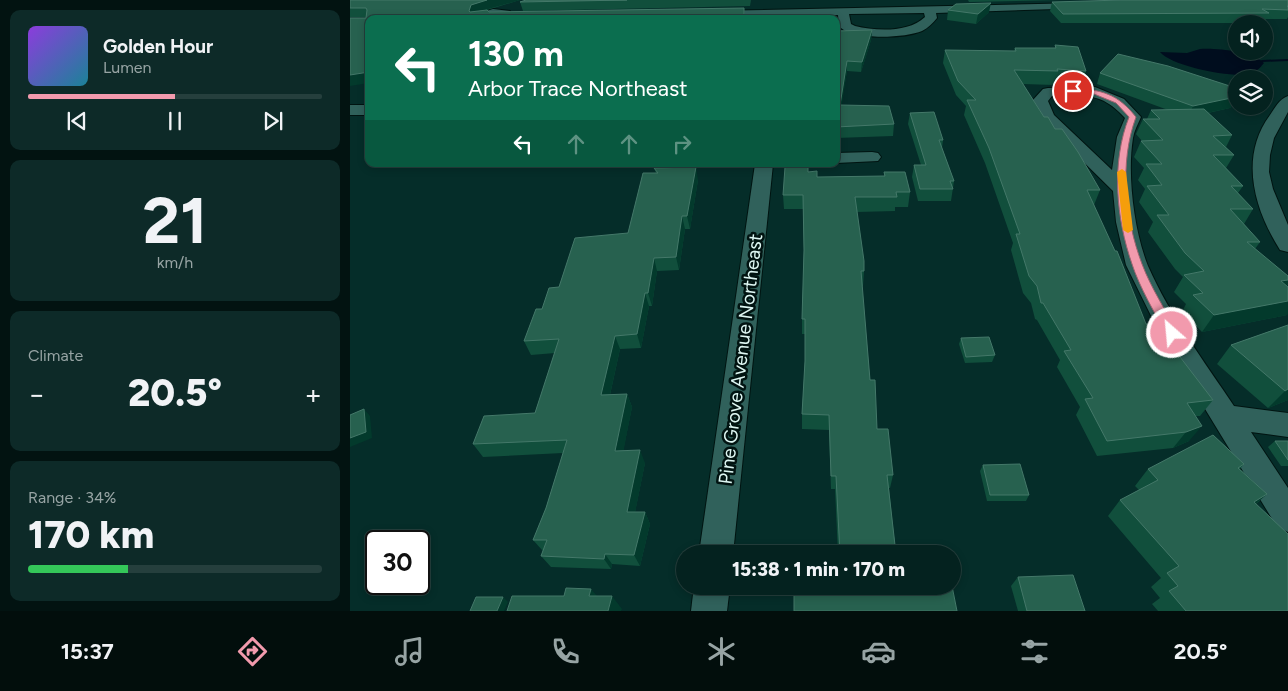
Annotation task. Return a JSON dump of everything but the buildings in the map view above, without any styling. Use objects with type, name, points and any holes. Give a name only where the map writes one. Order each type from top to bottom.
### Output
[{"type":"street","points":[[772,0],[772,15]]},
{"type":"street","points":[[786,15],[844,11],[1099,6]]},
{"type":"street","points":[[502,15],[514,7]]},
{"type":"street","points":[[844,11],[845,26],[849,29],[859,31],[906,31],[920,28],[931,18],[930,9]]},
{"type":"street","points":[[482,15],[489,12],[498,15]]},
{"type":"street","points":[[704,14],[738,15]]},
{"type":"street","points":[[1123,190],[1047,118],[1040,101],[1048,92],[1095,92],[1119,102],[1133,117],[1125,137],[1121,174],[1123,190],[1126,222],[1137,265],[1172,333],[1285,505]]},
{"type":"street","points":[[1288,101],[1274,118],[1264,139],[1259,158],[1263,186],[1272,216],[1288,245]]},
{"type":"street","points":[[350,110],[365,110]]},
{"type":"street","points":[[840,158],[872,157]]},
{"type":"street","name":"Pine Grove Avenue Northeast","points":[[717,545],[764,167]]},
{"type":"street","points":[[1227,417],[1288,424]]},
{"type":"street","points":[[709,611],[711,595]]},
{"type":"water","points":[[1200,49],[1224,50],[1228,51],[1228,60],[1260,60],[1264,63],[1257,70],[1228,70],[1228,74],[1188,66],[1166,57],[1160,52],[1187,53]]},
{"type":"waterway","points":[[1262,61],[1288,60]]},
{"type":"slow traffic","points":[[1122,172],[1128,230]]},
{"type":"route","points":[[1073,91],[1095,92],[1119,102],[1133,117],[1125,137],[1121,174],[1126,222],[1137,265],[1172,333]]}]
